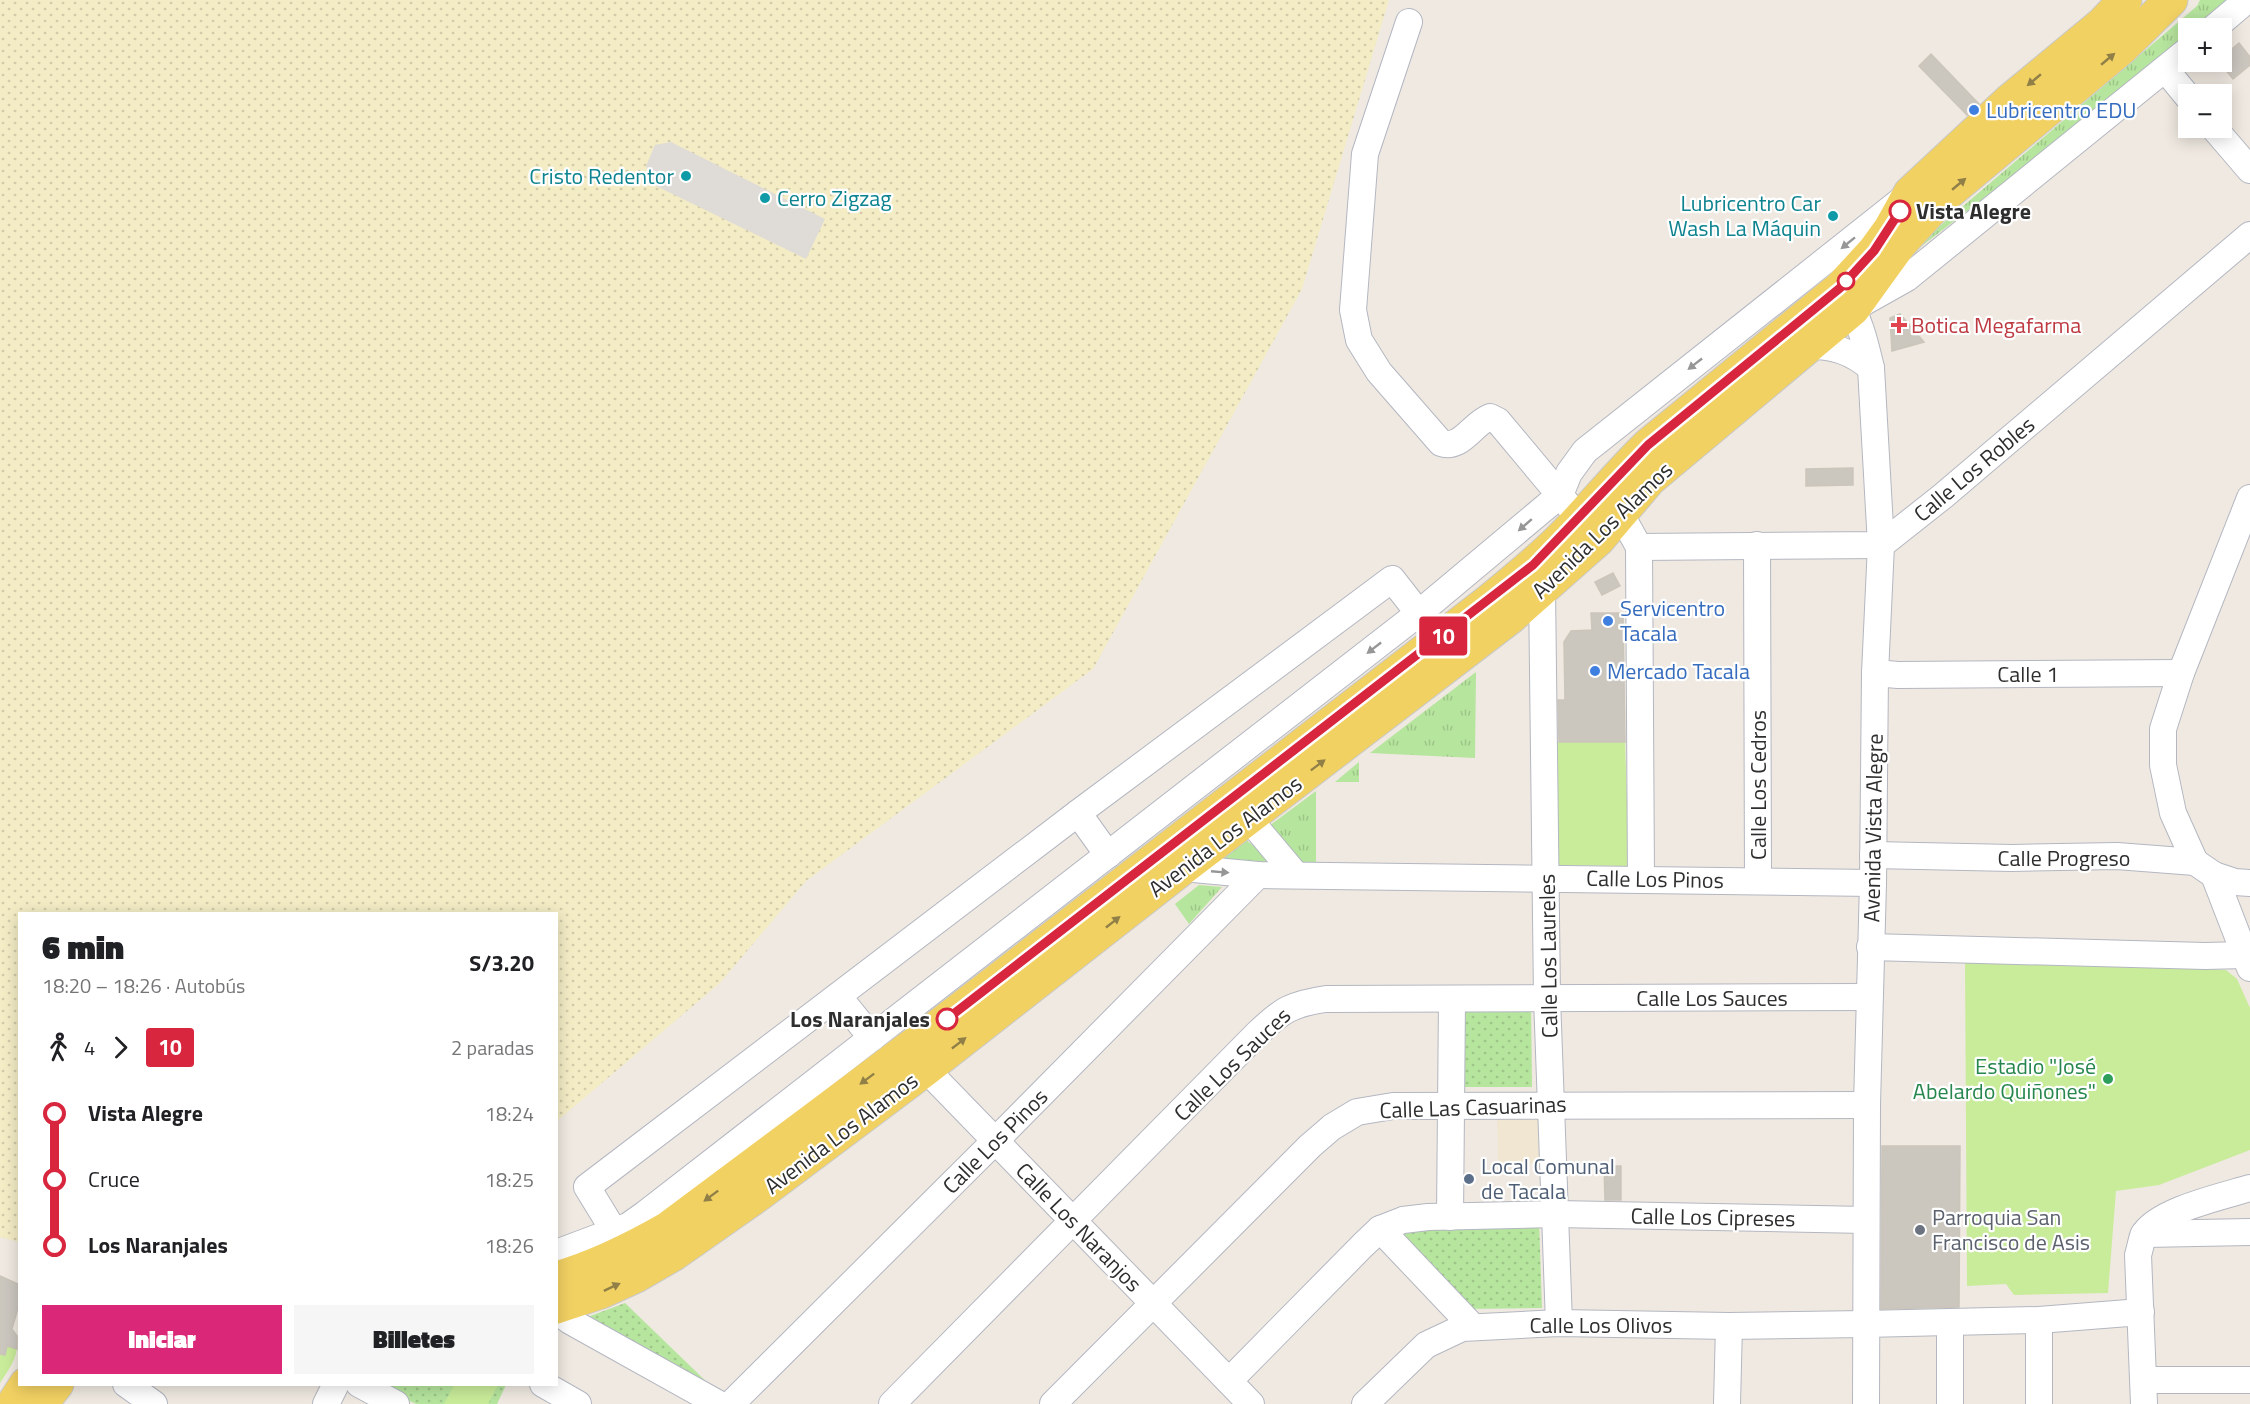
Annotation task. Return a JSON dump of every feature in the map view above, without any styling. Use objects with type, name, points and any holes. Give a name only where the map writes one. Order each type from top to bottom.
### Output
[{"type":"main road","points":[[1839,286],[1874,251],[1910,193],[2009,101],[2102,24],[2126,0]]},
{"type":"main road","points":[[1839,286],[1900,244],[1943,197],[2122,48],[2171,0]]},
{"type":"main road","name":"Avenida Los Alamos","points":[[1579,518],[1620,513],[1650,479],[1808,346],[1839,286]]},
{"type":"main road","name":"Avenida Los Alamos","points":[[1131,865],[1183,868],[1511,617],[1533,581],[1579,518],[1623,468],[1839,286]]},
{"type":"main road","name":"Avenida Los Alamos","points":[[558,1308],[636,1276],[674,1254],[758,1195],[916,1059],[1131,865],[1439,640],[1533,581]]},
{"type":"main road","name":"Avenida Los Alamos","points":[[558,1277],[640,1244],[668,1228],[916,1059]]},
{"type":"main road","points":[[13,1404],[25,1386]]},
{"type":"main road","points":[[41,1404],[55,1386]]},
{"type":"street","points":[[2226,18],[2247,0]]},
{"type":"street","points":[[558,1252],[628,1226],[872,1038],[1131,865],[1419,613],[1499,548],[1579,518],[1498,421],[1490,417],[1480,421],[1458,443],[1449,446],[1441,444],[1379,372],[1359,340],[1353,310],[1365,154],[1409,22]]},
{"type":"street","points":[[1839,286],[1907,278],[2178,59]]},
{"type":"street","points":[[2166,69],[2178,84]]},
{"type":"street","points":[[2223,138],[2250,170]]},
{"type":"street","name":"Calle Los Robles","points":[[1881,545],[1952,488],[2250,235]]},
{"type":"street","name":"Avenida Vista Alegre","points":[[1839,286],[1865,342],[1871,368],[1881,545],[1875,673],[1873,883],[1867,1105],[1866,1404]]},
{"type":"street","points":[[1808,346],[1833,347],[1845,351],[1871,368]]},
{"type":"street","points":[[2247,961],[2204,868],[2173,813],[2163,765],[2163,729],[2181,673],[2250,498]]},
{"type":"street","points":[[1620,513],[1639,547],[1641,880]]},
{"type":"street","name":"Calle Los Cedros","points":[[1757,545],[1758,880]]},
{"type":"street","points":[[1639,547],[1881,545]]},
{"type":"street","points":[[1499,548],[1533,581]]},
{"type":"street","points":[[614,1231],[587,1187],[1077,813],[1392,579],[1439,640]]},
{"type":"street","name":"Calle Los Laureles","points":[[1533,581],[1547,878],[1547,998],[1553,1104],[1559,1323]]},
{"type":"street","name":"Calle 1","points":[[1875,673],[1898,675],[2181,673]]},
{"type":"street","points":[[1077,813],[1131,865]]},
{"type":"street","points":[[1248,818],[1296,875]]},
{"type":"street","name":"Calle Progreso","points":[[1873,855],[2012,858],[2117,856],[2204,868],[2235,882],[2250,883]]},
{"type":"street","name":"Calle Los Pinos","points":[[1183,868],[1258,875],[1873,883]]},
{"type":"street","name":"Calle Los Pinos","points":[[731,1404],[996,1141],[1258,875]]},
{"type":"street","points":[[1870,947],[2205,956],[2247,961]]},
{"type":"street","points":[[838,996],[872,1038]]},
{"type":"street","name":"Calle Los Sauces","points":[[892,1404],[1275,1017],[1294,1005],[1326,999],[1869,997]]},
{"type":"street","points":[[1450,1217],[1452,1000]]},
{"type":"street","name":"Calle Los Naranjos","points":[[916,1059],[1251,1404]]},
{"type":"street","name":"Calle Las Casuarinas","points":[[1067,1399],[1153,1303],[1310,1146],[1332,1127],[1357,1112],[1393,1106],[1451,1105],[1867,1105]]},
{"type":"street","points":[[2250,1188],[2174,1212],[2158,1220],[2144,1234],[2138,1255],[2144,1392],[2250,1380]]},
{"type":"street","name":"Calle Los Cipreses","points":[[1229,1381],[1380,1229],[1403,1220],[1556,1214],[1866,1220]]},
{"type":"street","points":[[1380,1229],[1473,1327]]},
{"type":"street","points":[[2144,1234],[2250,1232]]},
{"type":"street","points":[[558,1311],[570,1321],[719,1404]]},
{"type":"street","name":"Calle Los Olivos","points":[[1365,1404],[1426,1345],[1462,1328],[1559,1323],[1729,1326],[2039,1320],[2141,1312]]},
{"type":"street","points":[[2039,1320],[2039,1404]]},
{"type":"street","points":[[1950,1322],[1950,1404]]},
{"type":"street","points":[[1727,1404],[1729,1326]]},
{"type":"street","points":[[129,1386],[154,1404]]},
{"type":"street","points":[[326,1404],[335,1386]]},
{"type":"street","points":[[363,1386],[396,1404]]},
{"type":"street","points":[[546,1386],[578,1404]]},
{"type":"shaded area","points":[[671,142],[825,219],[806,259],[652,184],[646,166],[655,145]]},
{"type":"shaded area","points":[[1543,1114],[1544,1163],[1498,1164],[1497,1116]]},
{"type":"green space","points":[[2200,0],[2234,0],[2213,18],[2183,18],[2197,6]]},
{"type":"green space","points":[[2178,22],[2178,48],[2176,50],[1910,255],[1934,231]]},
{"type":"green space","points":[[1476,672],[1475,758],[1370,753]]},
{"type":"green space","points":[[1553,742],[1625,742],[1629,866],[1557,865]]},
{"type":"green space","points":[[1359,762],[1359,782],[1335,782]]},
{"type":"green space","points":[[1316,791],[1316,864],[1297,862],[1269,826]]},
{"type":"green space","points":[[1245,839],[1274,863],[1220,860]]},
{"type":"green space","points":[[1199,885],[1222,887],[1189,924],[1175,904]]},
{"type":"green space","name":"Estadio \"José Abelardo Quiñones\"","points":[[1965,960],[2226,970],[2237,979],[2250,1008],[2250,1150],[2159,1185],[2116,1191],[2108,1293],[2014,1295],[2006,1284],[1967,1286]]},
{"type":"green space","points":[[1531,1004],[1532,1087],[1458,1087],[1457,1005]]},
{"type":"green space","points":[[1539,1220],[1542,1308],[1465,1309],[1394,1232]]},
{"type":"green space","points":[[0,1276],[18,1284],[18,1305],[12,1329],[16,1336],[17,1350],[12,1364],[0,1383]]},
{"type":"green space","points":[[625,1303],[715,1390],[585,1318]]},
{"type":"green space","points":[[378,1386],[506,1386],[497,1404],[416,1404]]},
{"type":"green space","points":[[453,1386],[497,1386],[488,1404],[444,1404]]},
{"type":"sand","points":[[0,0],[1389,0],[1302,289],[1093,669],[806,881],[720,983],[558,1120],[558,912],[18,912],[18,1242],[0,1237]]},
{"type":"building","points":[[2239,43],[2250,57],[2250,65],[2233,79],[2227,72],[2232,72],[2232,49]]},
{"type":"building","points":[[1931,54],[1979,104],[1967,115],[1919,66]]},
{"type":"building","points":[[1900,314],[1924,342],[1892,351],[1890,318]]},
{"type":"building","points":[[1853,468],[1853,485],[1806,486],[1806,469]]},
{"type":"building","name":"Servicentro Tacala","points":[[1613,573],[1620,586],[1602,595],[1595,582]]},
{"type":"building","name":"Mercado Tacala","points":[[1591,613],[1623,613],[1625,742],[1559,742],[1558,700],[1565,700],[1564,642],[1571,631],[1592,630]]},
{"type":"building","name":"Parroquia San Francisco de Asis","points":[[1882,1146],[1960,1146],[1959,1307],[1881,1309]]},
{"type":"building","points":[[1604,1166],[1621,1166],[1621,1200],[1605,1200]]},
{"type":"building","points":[[0,1276],[18,1284],[18,1308],[12,1329],[17,1336],[17,1349],[7,1346],[5,1355],[0,1354]]},
{"type":"bus line","name":"10","points":[[947,1019],[1533,565],[1599,498],[1623,468],[1648,445],[1840,288],[1874,251],[1900,211]]},
{"type":"place","name":"Lubricentro EDU","points":[[1974,110]]},
{"type":"place","name":"Cristo Redentor","points":[[686,176]]},
{"type":"place","name":"Cerro Zigzag","points":[[765,198]]},
{"type":"place","name":"Vista Alegre","points":[[1900,211]]},
{"type":"place","name":"Lubricentro Car Wash La Máquin","points":[[1833,216]]},
{"type":"place","name":"Botica Megafarma","points":[[1899,325]]},
{"type":"place","name":"Servicentro Tacala","points":[[1608,621]]},
{"type":"place","name":"Mercado Tacala","points":[[1595,671]]},
{"type":"place","name":"Los Naranjales","points":[[947,1019]]},
{"type":"place","name":"Estadio \"José Abelardo Quiñones\"","points":[[2108,1079]]},
{"type":"place","name":"Local Comunal de Tacala","points":[[1469,1179]]},
{"type":"place","name":"Parroquia San Francisco de Asis","points":[[1920,1230]]}]
